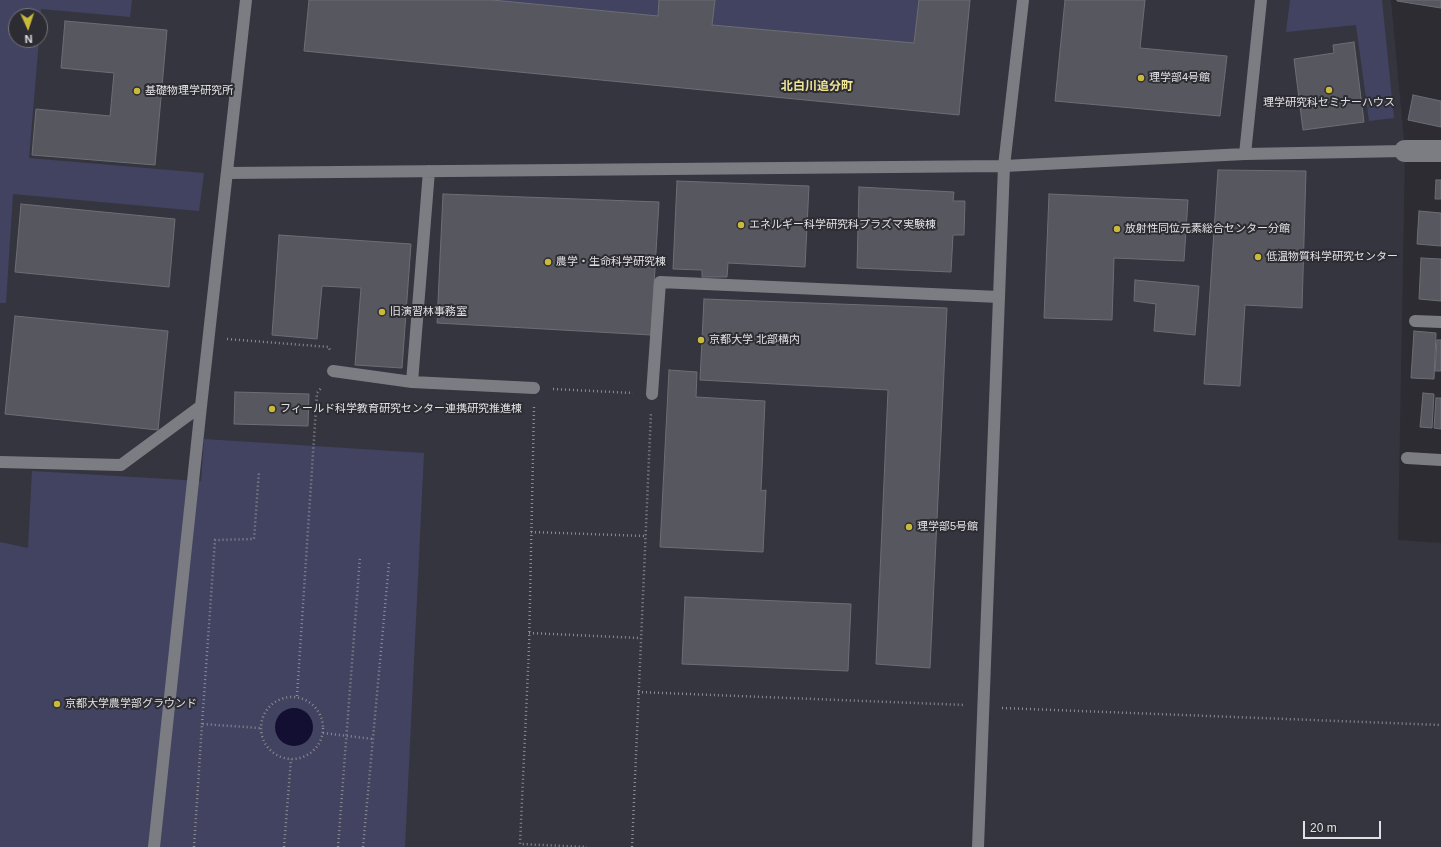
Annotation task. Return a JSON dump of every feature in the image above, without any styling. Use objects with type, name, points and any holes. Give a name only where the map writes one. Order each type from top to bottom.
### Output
[{"type":"street","points":[[1404,151],[1441,151]]},
{"type":"lane","points":[[154,847],[208,338],[246,0]]},
{"type":"lane","points":[[978,847],[1004,166],[1023,0]]},
{"type":"lane","points":[[1245,154],[1261,0]]},
{"type":"lane","points":[[227,173],[1004,166],[1245,154],[1404,151]]},
{"type":"lane","points":[[412,382],[429,171]]},
{"type":"lane","points":[[652,394],[660,282],[999,297]]},
{"type":"lane","points":[[1415,321],[1441,322]]},
{"type":"lane","points":[[333,371],[412,382],[534,388]]},
{"type":"lane","points":[[0,462],[121,465],[201,406]]},
{"type":"lane","points":[[1407,458],[1441,460]]},
{"type":"path","points":[[208,338],[329,347],[333,371],[317,393],[297,696]]},
{"type":"path","points":[[587,847],[520,846],[529,633],[534,388],[652,394],[640,638],[632,847]]},
{"type":"path","points":[[194,847],[215,540],[254,539],[259,471]]},
{"type":"path","points":[[531,532],[645,536]]},
{"type":"path","points":[[338,847],[360,557]]},
{"type":"path","points":[[363,847],[389,563]]},
{"type":"path","points":[[529,633],[640,638]]},
{"type":"path","points":[[638,692],[1441,725]]},
{"type":"path","points":[[297,696],[314,705],[320,713],[323,723],[323,732],[320,742],[314,750],[306,756],[291,759],[276,755],[268,748],[262,739],[260,728],[262,717],[267,708],[276,700],[297,696]]},
{"type":"path","points":[[202,724],[260,728]]},
{"type":"path","points":[[323,732],[373,739]]},
{"type":"path","points":[[284,847],[291,759]]},
{"type":"shaded area","name":"京都大学 北部構内","points":[[0,0],[1391,0],[1405,151],[1398,540],[1441,543],[1441,847],[0,847]]},
{"type":"shaded area","points":[[0,0],[132,0],[130,17],[48,10],[48,8],[8,8],[8,48],[38,48],[29,158],[204,173],[199,211],[13,194],[6,303],[0,303]]},
{"type":"shaded area","points":[[492,0],[659,0],[658,16]]},
{"type":"shaded area","points":[[715,0],[919,0],[914,43],[712,25]]},
{"type":"shaded area","points":[[1290,0],[1382,0],[1394,118],[1369,121],[1356,25],[1286,32]]},
{"type":"shaded area","points":[[204,439],[424,453],[405,847],[0,847],[0,542],[28,548],[32,471],[201,481]]},
{"type":"shaded area","points":[[290,708],[298,708],[308,713],[312,720],[312,734],[308,741],[298,746],[290,746],[280,741],[278,738],[275,731],[275,723],[280,713],[283,711]]},
{"type":"building","points":[[309,0],[492,0],[658,16],[659,0],[715,0],[712,25],[914,43],[919,0],[970,0],[959,115],[304,51]]},
{"type":"building","name":"理学部4号館","points":[[1065,0],[1145,0],[1140,48],[1227,56],[1220,116],[1055,101]]},
{"type":"building","points":[[1441,0],[1441,8],[1397,1]]},
{"type":"building","name":"基礎物理学研究所","points":[[65,21],[167,30],[155,165],[32,155],[36,109],[110,116],[114,73],[61,68]]},
{"type":"building","name":"理学研究科セミナーハウス","points":[[1354,42],[1364,122],[1303,130],[1294,59],[1334,53],[1333,45]]},
{"type":"building","points":[[1413,95],[1441,101],[1441,127],[1408,120]]},
{"type":"building","name":"低温物質科学研究センター","points":[[1218,170],[1306,171],[1302,308],[1245,305],[1240,386],[1204,384]]},
{"type":"building","points":[[1436,180],[1441,180],[1441,199],[1435,199]]},
{"type":"building","name":"エネルギー科学研究科プラズマ実験棟","points":[[677,181],[809,186],[805,267],[728,263],[727,277],[702,277],[702,270],[673,269]]},
{"type":"building","points":[[859,187],[954,192],[953,201],[965,201],[964,235],[953,235],[951,272],[857,268]]},
{"type":"building","name":"農学・生命科学研究棟","points":[[443,194],[659,202],[651,335],[437,323]]},
{"type":"building","name":"放射性同位元素総合センター分館","points":[[1049,194],[1188,200],[1184,261],[1114,258],[1112,320],[1044,318]]},
{"type":"building","points":[[21,204],[175,219],[169,287],[15,272]]},
{"type":"building","points":[[1419,211],[1441,213],[1441,246],[1417,244]]},
{"type":"building","name":"旧演習林事務室","points":[[279,235],[411,244],[402,368],[355,365],[361,288],[322,286],[317,339],[272,335]]},
{"type":"building","points":[[1421,258],[1441,259],[1441,301],[1419,299]]},
{"type":"building","points":[[1135,280],[1199,286],[1195,335],[1154,331],[1156,304],[1134,301]]},
{"type":"building","name":"理学部5号館","points":[[704,299],[947,308],[930,668],[876,664],[888,390],[700,380]]},
{"type":"building","points":[[15,316],[168,331],[158,430],[5,414]]},
{"type":"building","points":[[1414,331],[1436,333],[1434,379],[1411,378]]},
{"type":"building","points":[[1437,340],[1441,340],[1441,371],[1435,371]]},
{"type":"building","points":[[669,370],[697,372],[696,397],[765,401],[761,491],[766,490],[763,552],[660,547]]},
{"type":"building","name":"フィールド科学教育研究センター連携研究推進棟","points":[[235,392],[309,394],[308,426],[234,424]]},
{"type":"building","points":[[1423,393],[1434,394],[1432,428],[1420,427]]},
{"type":"building","points":[[1436,398],[1441,398],[1441,429],[1434,428]]},
{"type":"building","points":[[685,597],[851,604],[848,671],[682,664]]},
{"type":"place","name":"理学部4号館","points":[[1141,78]]},
{"type":"place","name":"理学研究科セミナーハウス","points":[[1329,90]]},
{"type":"place","name":"基礎物理学研究所","points":[[137,91]]},
{"type":"place","name":"エネルギー科学研究科プラズマ実験棟","points":[[741,225]]},
{"type":"place","name":"放射性同位元素総合センター分館","points":[[1117,229]]},
{"type":"place","name":"低温物質科学研究センター","points":[[1258,257]]},
{"type":"place","name":"農学・生命科学研究棟","points":[[548,262]]},
{"type":"place","name":"旧演習林事務室","points":[[382,312]]},
{"type":"place","name":"京都大学 北部構内","points":[[701,340]]},
{"type":"place","name":"フィールド科学教育研究センター連携研究推進棟","points":[[272,409]]},
{"type":"place","name":"理学部5号館","points":[[909,527]]},
{"type":"place","name":"京都大学農学部グラウンド","points":[[57,704]]},
{"type":"district","name":"北白川追分町","points":[[817,87]]}]
